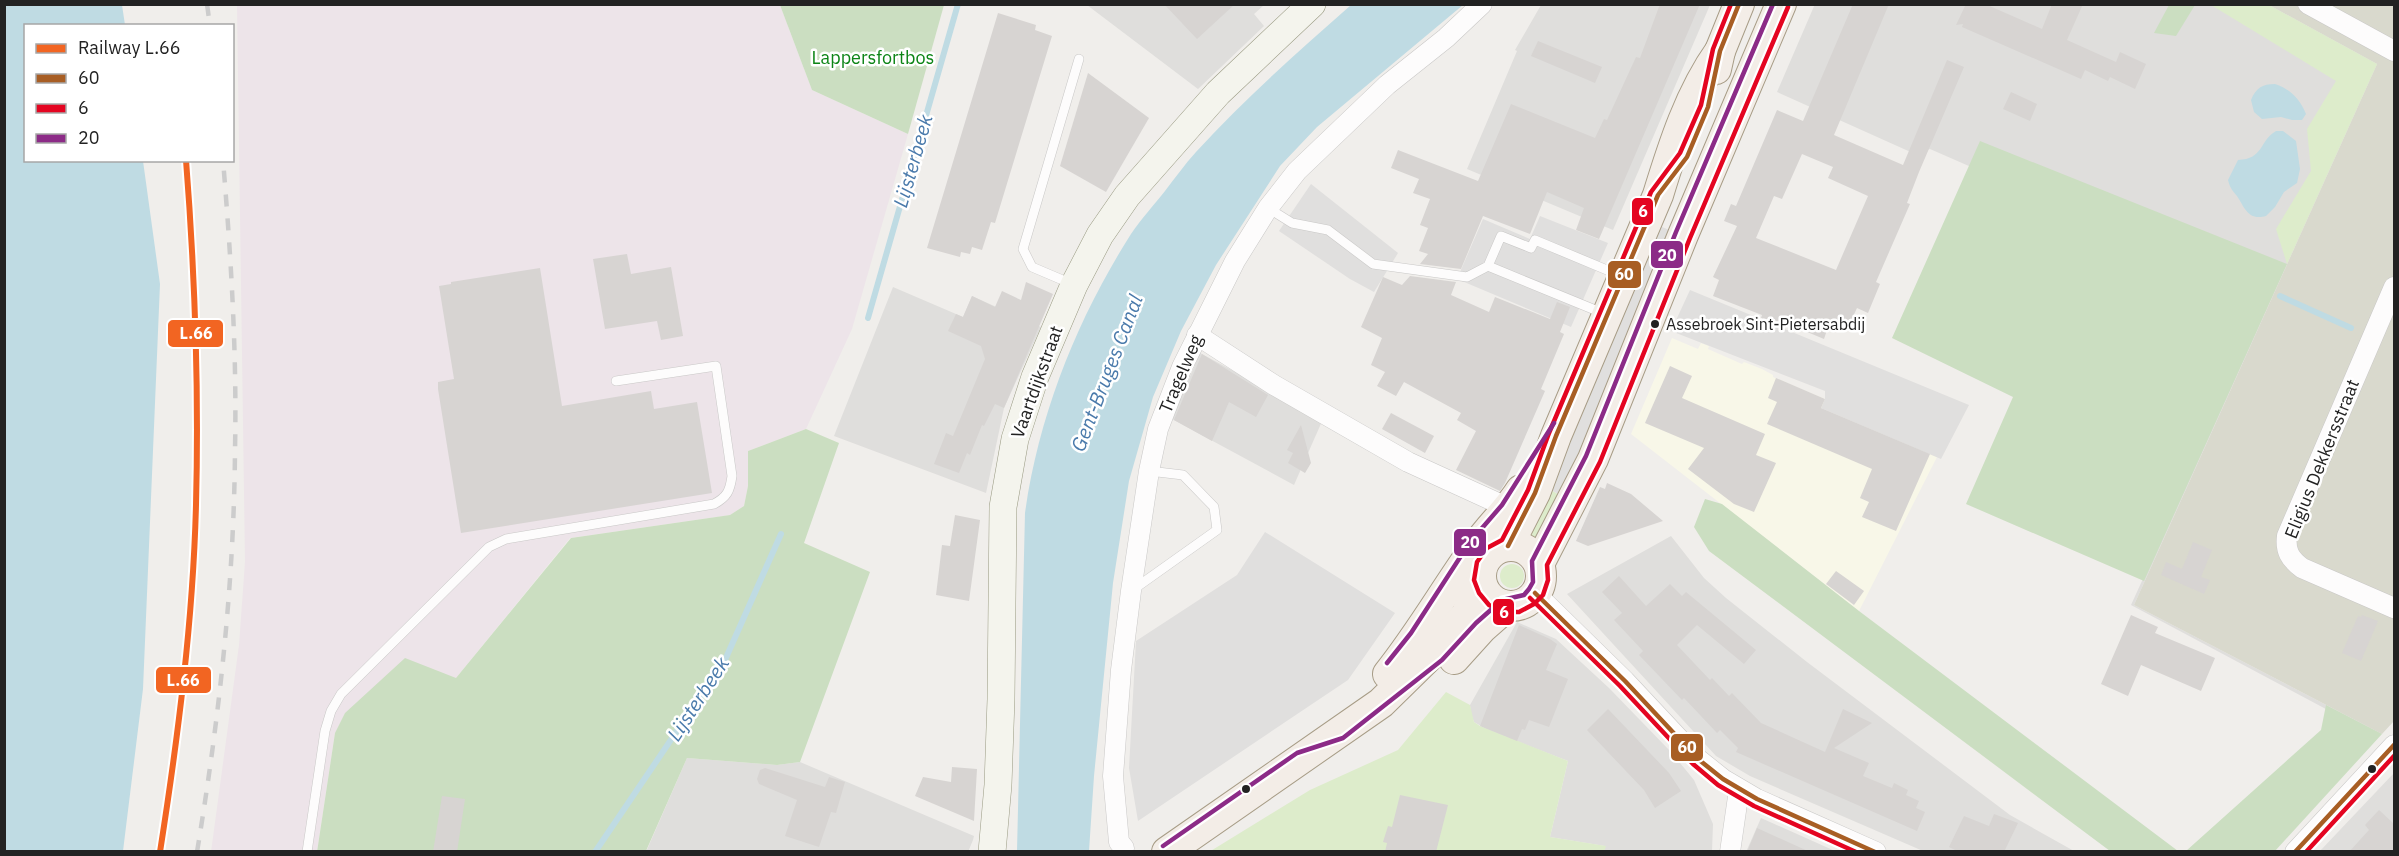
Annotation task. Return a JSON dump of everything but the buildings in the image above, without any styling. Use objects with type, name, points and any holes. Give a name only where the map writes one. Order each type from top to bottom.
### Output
[{"type":"main road","points":[[1508,546],[1535,493],[1556,436],[1658,195],[1687,157],[1708,107],[1720,51],[1739,4]]},
{"type":"main road","points":[[1481,581],[1486,593],[1495,601],[1507,606],[1528,601],[1597,461],[1683,235],[1781,4]]},
{"type":"main road","points":[[1301,760],[1333,725],[1375,690],[1417,637],[1476,546],[1508,509],[1556,436]]},
{"type":"main road","points":[[1167,852],[1381,703],[1433,652],[1466,615],[1481,581],[1482,569],[1487,558],[1496,549],[1508,546],[1521,547],[1532,554],[1537,579]]},
{"type":"main road","points":[[1301,760],[1347,745],[1447,666],[1482,628],[1507,606]]},
{"type":"street","name":"Vaartdijkstraat","points":[[992,852],[1000,710],[1002,525],[1008,472],[1032,386],[1074,285],[1101,235],[1127,196],[1218,93],[1312,4]]},
{"type":"street","name":"Tragelweg","points":[[1124,848],[1119,842],[1113,776],[1121,670],[1131,591],[1149,471],[1158,429],[1197,335],[1235,261],[1268,208],[1297,171],[1387,85],[1446,38],[1482,4]]},
{"type":"street","points":[[2308,4],[2394,51]]},
{"type":"street","name":"Eligius Dekkersstraat","points":[[2394,287],[2287,536],[2286,548],[2292,561],[2302,568],[2394,608]]},
{"type":"street","points":[[1197,335],[1274,385],[1408,462],[1500,504]]},
{"type":"street","points":[[1537,579],[1625,681],[1698,759],[1739,790],[1876,852]]},
{"type":"street","points":[[2295,852],[2394,745]]},
{"type":"street","points":[[1731,852],[1739,790]]},
{"type":"lane","points":[[1074,285],[1032,267],[1023,249],[1079,59]]},
{"type":"lane","points":[[1268,208],[1292,223],[1328,230],[1373,264],[1467,277],[1488,266],[1502,236],[1531,248],[1535,240],[1624,277]]},
{"type":"lane","points":[[1488,266],[1607,315]]},
{"type":"lane","points":[[307,852],[330,711],[341,694],[489,546],[506,539],[714,504],[726,498],[731,488],[732,476],[716,366],[616,381]]},
{"type":"lane","points":[[1131,591],[1217,530],[1214,507],[1183,475],[1149,471]]},
{"type":"shaded area","points":[[1815,4],[2269,5],[2377,64],[2134,605],[2382,734],[2369,732],[2131,605],[2271,298],[1930,149],[1915,154],[1777,92]]},
{"type":"shaded area","points":[[237,5],[780,5],[812,90],[908,134],[852,329],[806,429],[748,451],[748,486],[744,506],[730,515],[570,538],[456,678],[335,733],[317,851],[211,852],[239,645],[245,562]]},
{"type":"shaded area","points":[[1087,5],[1264,5],[1254,14],[1264,26],[1198,89]]},
{"type":"shaded area","points":[[1541,5],[1710,5],[1613,230],[1467,169],[1517,51],[1515,50]]},
{"type":"shaded area","points":[[2269,5],[2394,5],[2394,721],[2382,734],[2134,605],[2377,64]]},
{"type":"shaded area","points":[[1311,184],[1398,253],[1374,292],[1350,279],[1279,231]]},
{"type":"shaded area","points":[[1540,216],[1608,243],[1571,327],[1457,279],[1483,219],[1530,239]]},
{"type":"shaded area","points":[[1655,224],[1681,235],[1564,498],[1544,485]]},
{"type":"shaded area","points":[[893,287],[963,317],[972,296],[1041,327],[1004,408],[986,493],[834,436]]},
{"type":"shaded area","points":[[1690,290],[1969,405],[1941,459],[1821,408],[1825,399],[1825,391],[1671,331]]},
{"type":"shaded area","points":[[1672,338],[1698,349],[1701,343],[1709,346],[1708,349],[1742,364],[1744,362],[1762,369],[1773,377],[1825,399],[1822,409],[1937,457],[1859,611],[1631,434]]},
{"type":"shaded area","points":[[1200,353],[1323,419],[1294,485],[1172,419]]},
{"type":"shaded area","points":[[1265,532],[1395,613],[1348,680],[1138,821],[1129,768],[1136,641],[1237,575]]},
{"type":"shaded area","points":[[1671,536],[1704,578],[1807,662],[2010,815],[2074,851],[1923,851],[1750,776],[1716,756],[1567,594]]},
{"type":"shaded area","points":[[1517,622],[1556,639],[1609,688],[1671,752],[1694,780],[1713,824],[1712,851],[1604,851],[1605,846],[1550,837],[1568,761],[1488,730],[1474,722],[1471,714],[1470,705]]},
{"type":"shaded area","points":[[687,758],[777,765],[800,762],[974,836],[973,840],[968,852],[646,852]]},
{"type":"shaded area","points":[[2394,773],[2394,851],[2320,851]]},
{"type":"shaded area","points":[[1761,818],[1835,851],[1746,852]]},
{"type":"green space","name":"Lappersfortbos","points":[[780,5],[944,5],[908,134],[812,90]]},
{"type":"green space","points":[[2169,5],[2195,5],[2176,36],[2154,33]]},
{"type":"green space","points":[[2211,5],[2269,5],[2377,64],[2287,264],[2276,229],[2311,171],[2307,129],[2336,81]]},
{"type":"green space","points":[[1980,141],[2287,264],[2144,581],[1966,504],[2013,397],[1892,338]]},
{"type":"green space","points":[[806,429],[839,443],[804,543],[870,572],[800,762],[777,765],[687,758],[646,851],[317,852],[335,733],[345,713],[405,658],[456,678],[571,538],[730,515],[744,506],[748,486],[748,451]]},
{"type":"green space","points":[[1543,485],[1564,498],[1540,547],[1531,539],[1520,536]]},
{"type":"green space","points":[[1705,499],[1722,504],[1859,611],[2178,851],[2110,851],[1709,551],[1694,527]]},
{"type":"green space","points":[[1512,564],[1521,567],[1524,576],[1521,585],[1512,588],[1503,585],[1500,576],[1503,567]]},
{"type":"green space","points":[[1446,692],[1470,705],[1474,722],[1480,726],[1568,761],[1550,837],[1606,846],[1604,852],[1209,852],[1310,790],[1398,750]]},
{"type":"green space","points":[[2326,705],[2382,734],[2275,851],[2186,851],[2321,730]]},
{"type":"water","points":[[5,4],[122,5],[125,24],[24,24],[24,162],[143,162],[160,284],[143,689],[123,851],[5,851]]},
{"type":"water","name":"Gent-Bruges Canal","points":[[1351,5],[1463,5],[1317,127],[1280,166],[1216,265],[1181,331],[1153,397],[1129,481],[1113,583],[1089,851],[1017,851],[1025,513],[1040,440],[1063,368],[1077,334],[1112,266],[1143,217],[1214,132]]},
{"type":"water","points":[[2275,84],[2298,99],[2306,114],[2302,120],[2281,117],[2262,119],[2254,112],[2251,100],[2255,92],[2263,86]]},
{"type":"water","points":[[2276,131],[2283,131],[2296,141],[2300,169],[2297,183],[2284,192],[2266,216],[2255,217],[2245,209],[2231,189],[2228,180],[2238,160],[2246,159],[2257,153]]},
{"type":"waterway","name":"Lijsterbeek","points":[[868,318],[958,4]]},
{"type":"waterway","points":[[2280,296],[2351,328]]},
{"type":"waterway","name":"Lijsterbeek","points":[[595,852],[725,660],[781,534]]},
{"type":"railway","points":[[207,4],[210,24]]},
{"type":"railway","points":[[197,852],[224,652],[234,501],[234,341],[223,162]]},
{"type":"rail line","name":"L.66","points":[[160,852],[184,679],[192,592],[196,505],[195,332],[186,162]]},
{"type":"transit line","name":"6","points":[[1731,4],[1713,49],[1701,105],[1680,153],[1651,192],[1549,433],[1528,490],[1502,540],[1487,548],[1477,562],[1474,580],[1479,593],[1489,605],[1503,612],[1519,612],[1534,604],[1543,595],[1548,580],[1547,565],[1600,462],[1690,238],[1788,7]]},
{"type":"transit line","name":"60","points":[[1508,546],[1535,493],[1556,436],[1658,195],[1687,157],[1708,107],[1720,51],[1739,4]]},
{"type":"transit line","name":"20","points":[[1163,846],[1297,753],[1343,738],[1442,660],[1476,623],[1502,600],[1524,595],[1529,589],[1533,582],[1532,561],[1586,456],[1676,232],[1773,4]]},
{"type":"transit line","name":"20","points":[[1387,663],[1411,633],[1470,542],[1502,505],[1554,423]]},
{"type":"transit line","name":"60","points":[[1535,593],[1625,681],[1698,759],[1723,779],[1757,799],[1875,852]]},
{"type":"transit line","name":"6","points":[[1530,598],[1620,686],[1693,764],[1718,785],[1754,806],[1856,852]]},
{"type":"transit line","name":"60","points":[[2295,852],[2394,745]]},
{"type":"transit line","name":"6","points":[[2306,852],[2394,756]]},
{"type":"place","name":"Assebroek Sint-Pietersabdij","points":[[1655,324]]}]
